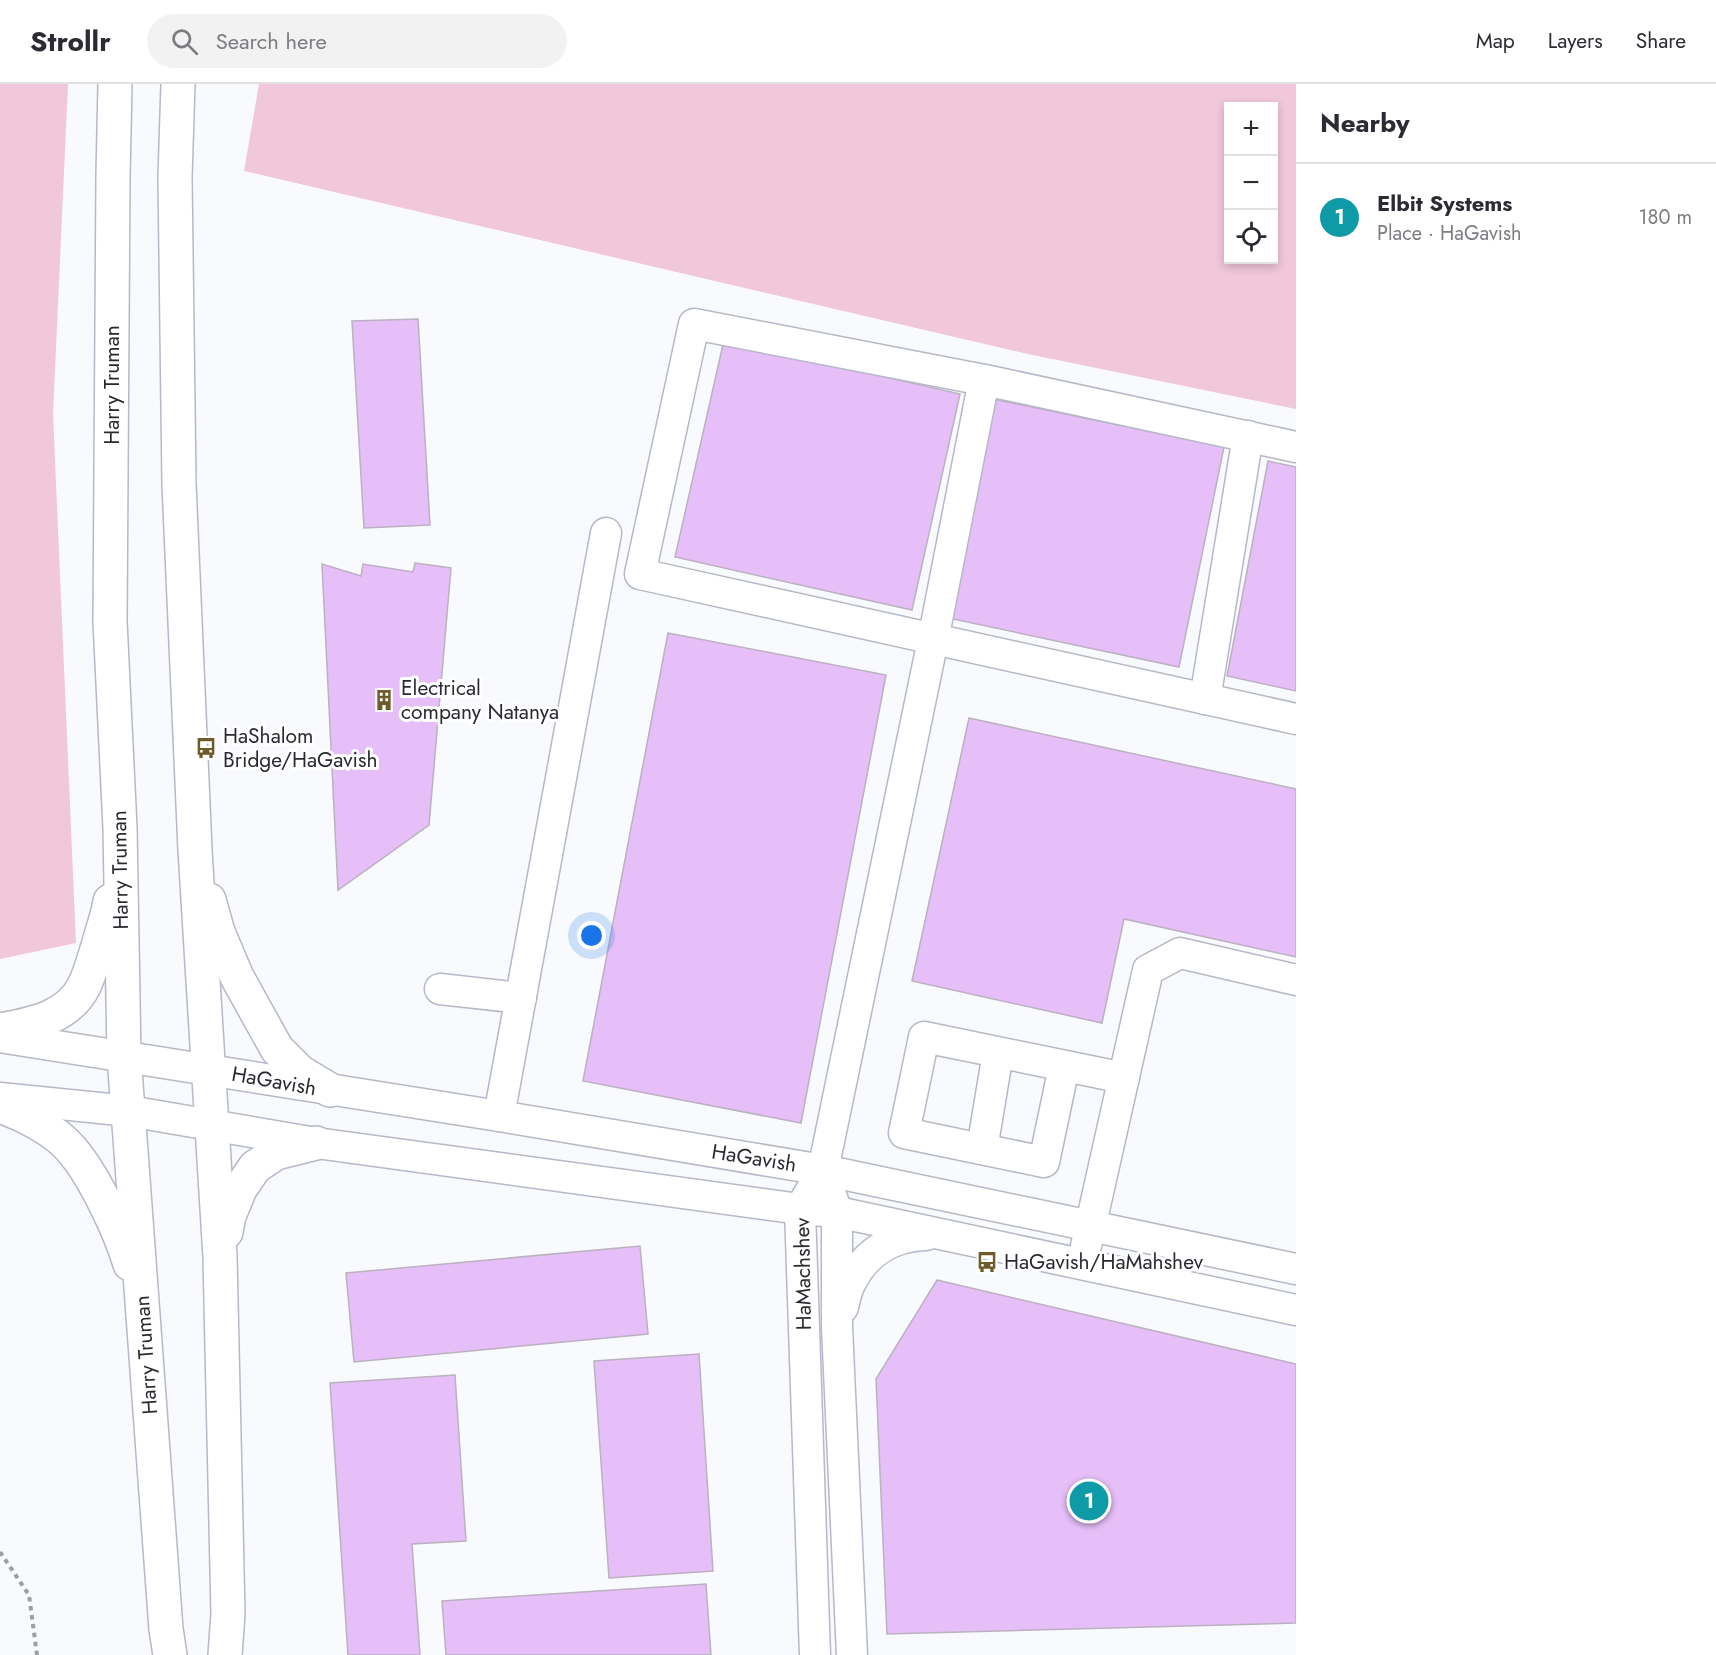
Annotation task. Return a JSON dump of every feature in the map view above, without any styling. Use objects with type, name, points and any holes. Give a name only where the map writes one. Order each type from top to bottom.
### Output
[{"type":"main road","name":"Harry Truman","points":[[115,84],[110,621],[120,828],[124,1056],[165,1617],[170,1655]]},
{"type":"main road","points":[[178,84],[175,177],[179,484],[195,850],[220,1257],[228,1614],[225,1655]]},
{"type":"main road","points":[[175,177],[191,84]]},
{"type":"main road","points":[[0,1030],[54,1016],[73,1003],[84,986],[110,907],[120,828]]},
{"type":"main road","points":[[195,850],[218,932],[237,977],[276,1049],[300,1072],[330,1090]]},
{"type":"main road","points":[[0,1106],[42,1125],[70,1148],[77,1157],[89,1174],[109,1213],[128,1256],[143,1302]]},
{"type":"main road","points":[[220,1257],[229,1216],[240,1189],[255,1167],[276,1153],[316,1143]]},
{"type":"street","points":[[1296,447],[984,380],[694,324],[640,574],[1296,718]]},
{"type":"street","points":[[823,1170],[933,640],[984,380]]},
{"type":"street","points":[[1204,699],[1248,436]]},
{"type":"street","points":[[499,1116],[606,533]]},
{"type":"street","points":[[1082,1264],[1148,970],[1180,953],[1296,980]]},
{"type":"street","points":[[441,989],[521,998]]},
{"type":"street","name":"HaGavish","points":[[0,1037],[823,1170],[1296,1269]]},
{"type":"street","points":[[1064,1067],[1044,1162],[904,1133],[924,1037],[1124,1078]]},
{"type":"street","points":[[982,1149],[998,1053]]},
{"type":"street","name":"HaGavish","points":[[0,1098],[129,1112],[316,1143],[800,1209],[837,1212],[1296,1310]]},
{"type":"street","name":"HaMachshev","points":[[815,1655],[800,1209],[823,1170]]},
{"type":"street","name":"HaMachshev","points":[[823,1170],[837,1212],[837,1327],[852,1655]]},
{"type":"street","points":[[837,1327],[851,1281],[868,1258],[878,1249],[896,1240],[916,1235],[939,1234]]},
{"type":"path","points":[[0,1552],[29,1595],[37,1655]]},
{"type":"shaded area","points":[[0,84],[68,84],[53,414],[76,943],[0,959]]},
{"type":"shaded area","points":[[259,84],[1296,84],[1296,409],[1028,354],[244,171]]},
{"type":"building","points":[[418,319],[430,525],[364,528],[352,321]]},
{"type":"building","points":[[724,340],[960,394],[912,610],[675,557]]},
{"type":"building","points":[[993,399],[1224,447],[1179,667],[948,618]]},
{"type":"building","points":[[1268,461],[1296,467],[1296,691],[1227,676]]},
{"type":"building","name":"Electrical company Natanya","points":[[415,563],[451,568],[429,825],[338,890],[322,564],[361,576],[363,564],[413,572]]},
{"type":"building","points":[[668,633],[886,675],[801,1123],[583,1081]]},
{"type":"building","points":[[969,718],[1296,789],[1296,957],[1124,919],[1102,1023],[912,981]]},
{"type":"building","points":[[640,1246],[648,1334],[354,1362],[346,1273]]},
{"type":"building","points":[[937,1280],[1296,1364],[1296,1623],[887,1634],[876,1379]]},
{"type":"building","points":[[699,1354],[713,1571],[609,1578],[594,1361]]},
{"type":"building","points":[[455,1375],[466,1541],[412,1544],[420,1655],[348,1655],[330,1383]]},
{"type":"building","points":[[706,1584],[711,1655],[446,1655],[442,1601]]},
{"type":"place","name":"Electrical company Natanya","points":[[384,700]]},
{"type":"place","name":"HaShalom Bridge/HaGavish","points":[[206,748]]},
{"type":"place","name":"HaGavish/HaMahshev","points":[[987,1262]]},
{"type":"place","name":"Elbit Systems","points":[[1089,1501]]}]
